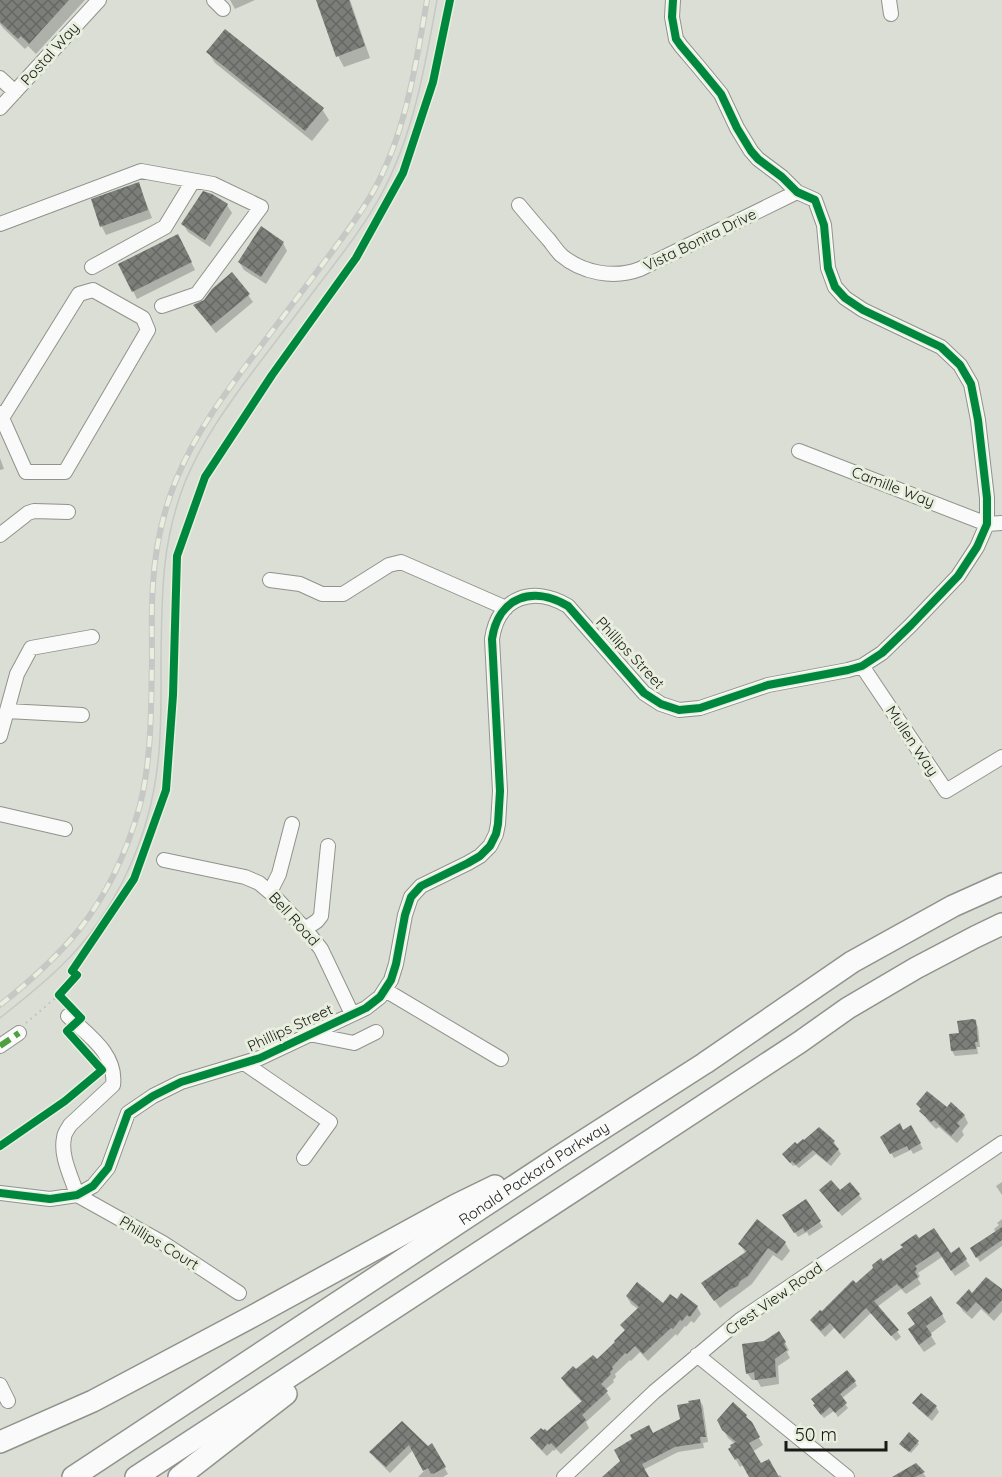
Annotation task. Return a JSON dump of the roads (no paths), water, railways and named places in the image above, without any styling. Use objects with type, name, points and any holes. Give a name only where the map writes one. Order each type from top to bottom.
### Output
[{"type":"highway","name":"Ronald Packard Parkway","points":[[73,1477],[705,1063],[852,963],[953,906],[1002,884]]},
{"type":"highway","points":[[136,1477],[800,1042],[848,1008],[916,968],[1002,924]]},
{"type":"highway","points":[[0,1442],[93,1401],[456,1205],[566,1152]]},
{"type":"highway","points":[[179,1477],[408,1300]]},
{"type":"street","name":"Postal Way","points":[[0,108],[99,0]]},
{"type":"street","name":"Phillips Street","points":[[77,1195],[93,1186],[108,1168],[128,1113],[153,1095],[180,1082],[260,1058],[366,1008],[380,997],[391,980],[411,897],[421,886],[480,856],[490,846],[496,834],[500,791],[492,639],[496,623],[506,608],[521,598],[534,595],[552,598],[568,606],[644,693],[661,704],[679,710],[700,708],[768,685],[862,666],[882,652],[911,625],[958,576],[977,547],[987,524],[987,498],[978,420],[970,384],[960,365],[941,347],[863,310],[845,298],[835,287],[828,268],[824,225],[815,200],[797,192],[752,152],[737,128],[721,94],[681,46],[673,27],[674,0]]},
{"type":"street","points":[[0,78],[15,92]]},
{"type":"street","points":[[0,224],[141,171],[213,184],[261,207],[197,294],[162,306]]},
{"type":"street","points":[[92,267],[165,227],[193,180]]},
{"type":"street","name":"Vista Bonita Drive","points":[[519,205],[561,255],[588,270],[620,274],[640,269],[797,192]]},
{"type":"street","points":[[93,290],[143,318],[148,330],[64,472],[26,472],[1,416],[79,294],[93,290]]},
{"type":"street","name":"Camille Way","points":[[799,451],[987,524]]},
{"type":"street","points":[[0,535],[28,513],[34,511],[68,512]]},
{"type":"street","points":[[987,524],[1002,523]]},
{"type":"street","points":[[270,580],[300,584],[322,594],[343,594],[389,565],[401,562],[506,608]]},
{"type":"street","points":[[0,736],[17,674],[31,648],[92,637]]},
{"type":"street","name":"Mullen Way","points":[[862,666],[946,792],[1002,757]]},
{"type":"street","points":[[7,711],[82,715]]},
{"type":"street","points":[[0,814],[65,829]]},
{"type":"street","points":[[270,892],[279,874],[292,824]]},
{"type":"street","points":[[304,929],[321,916],[328,846]]},
{"type":"street","name":"Bell Road","points":[[164,860],[245,877],[259,883],[270,892],[321,949],[352,1014]]},
{"type":"street","points":[[385,990],[501,1059]]},
{"type":"street","points":[[0,1193],[50,1199],[77,1195],[67,1164],[63,1140],[70,1125],[113,1085],[114,1078],[106,1053],[68,1016]]},
{"type":"street","points":[[309,1034],[354,1043],[376,1032]]},
{"type":"street","points":[[0,1046],[19,1033]]},
{"type":"street","points":[[244,1063],[330,1122],[304,1158]]},
{"type":"street","name":"Crest View Road","points":[[564,1477],[654,1392],[740,1320],[1002,1143]]},
{"type":"street","name":"Phillips Court","points":[[77,1195],[163,1243],[239,1293]]},
{"type":"street","points":[[697,1355],[847,1477]]},
{"type":"street","points":[[0,1385],[8,1401]]},
{"type":"tram line","points":[[0,1018],[46,980],[81,945],[114,898],[127,872],[147,818],[158,762],[164,569],[177,504],[199,452],[225,410],[353,239],[382,193],[402,147],[417,99],[437,0]]},
{"type":"railway","points":[[0,1005],[41,970],[78,931],[107,887],[123,855],[140,805],[147,769],[151,713],[154,571],[160,531],[171,492],[192,446],[211,415],[349,229],[374,190],[385,168],[402,121],[414,73],[427,0]]}]
